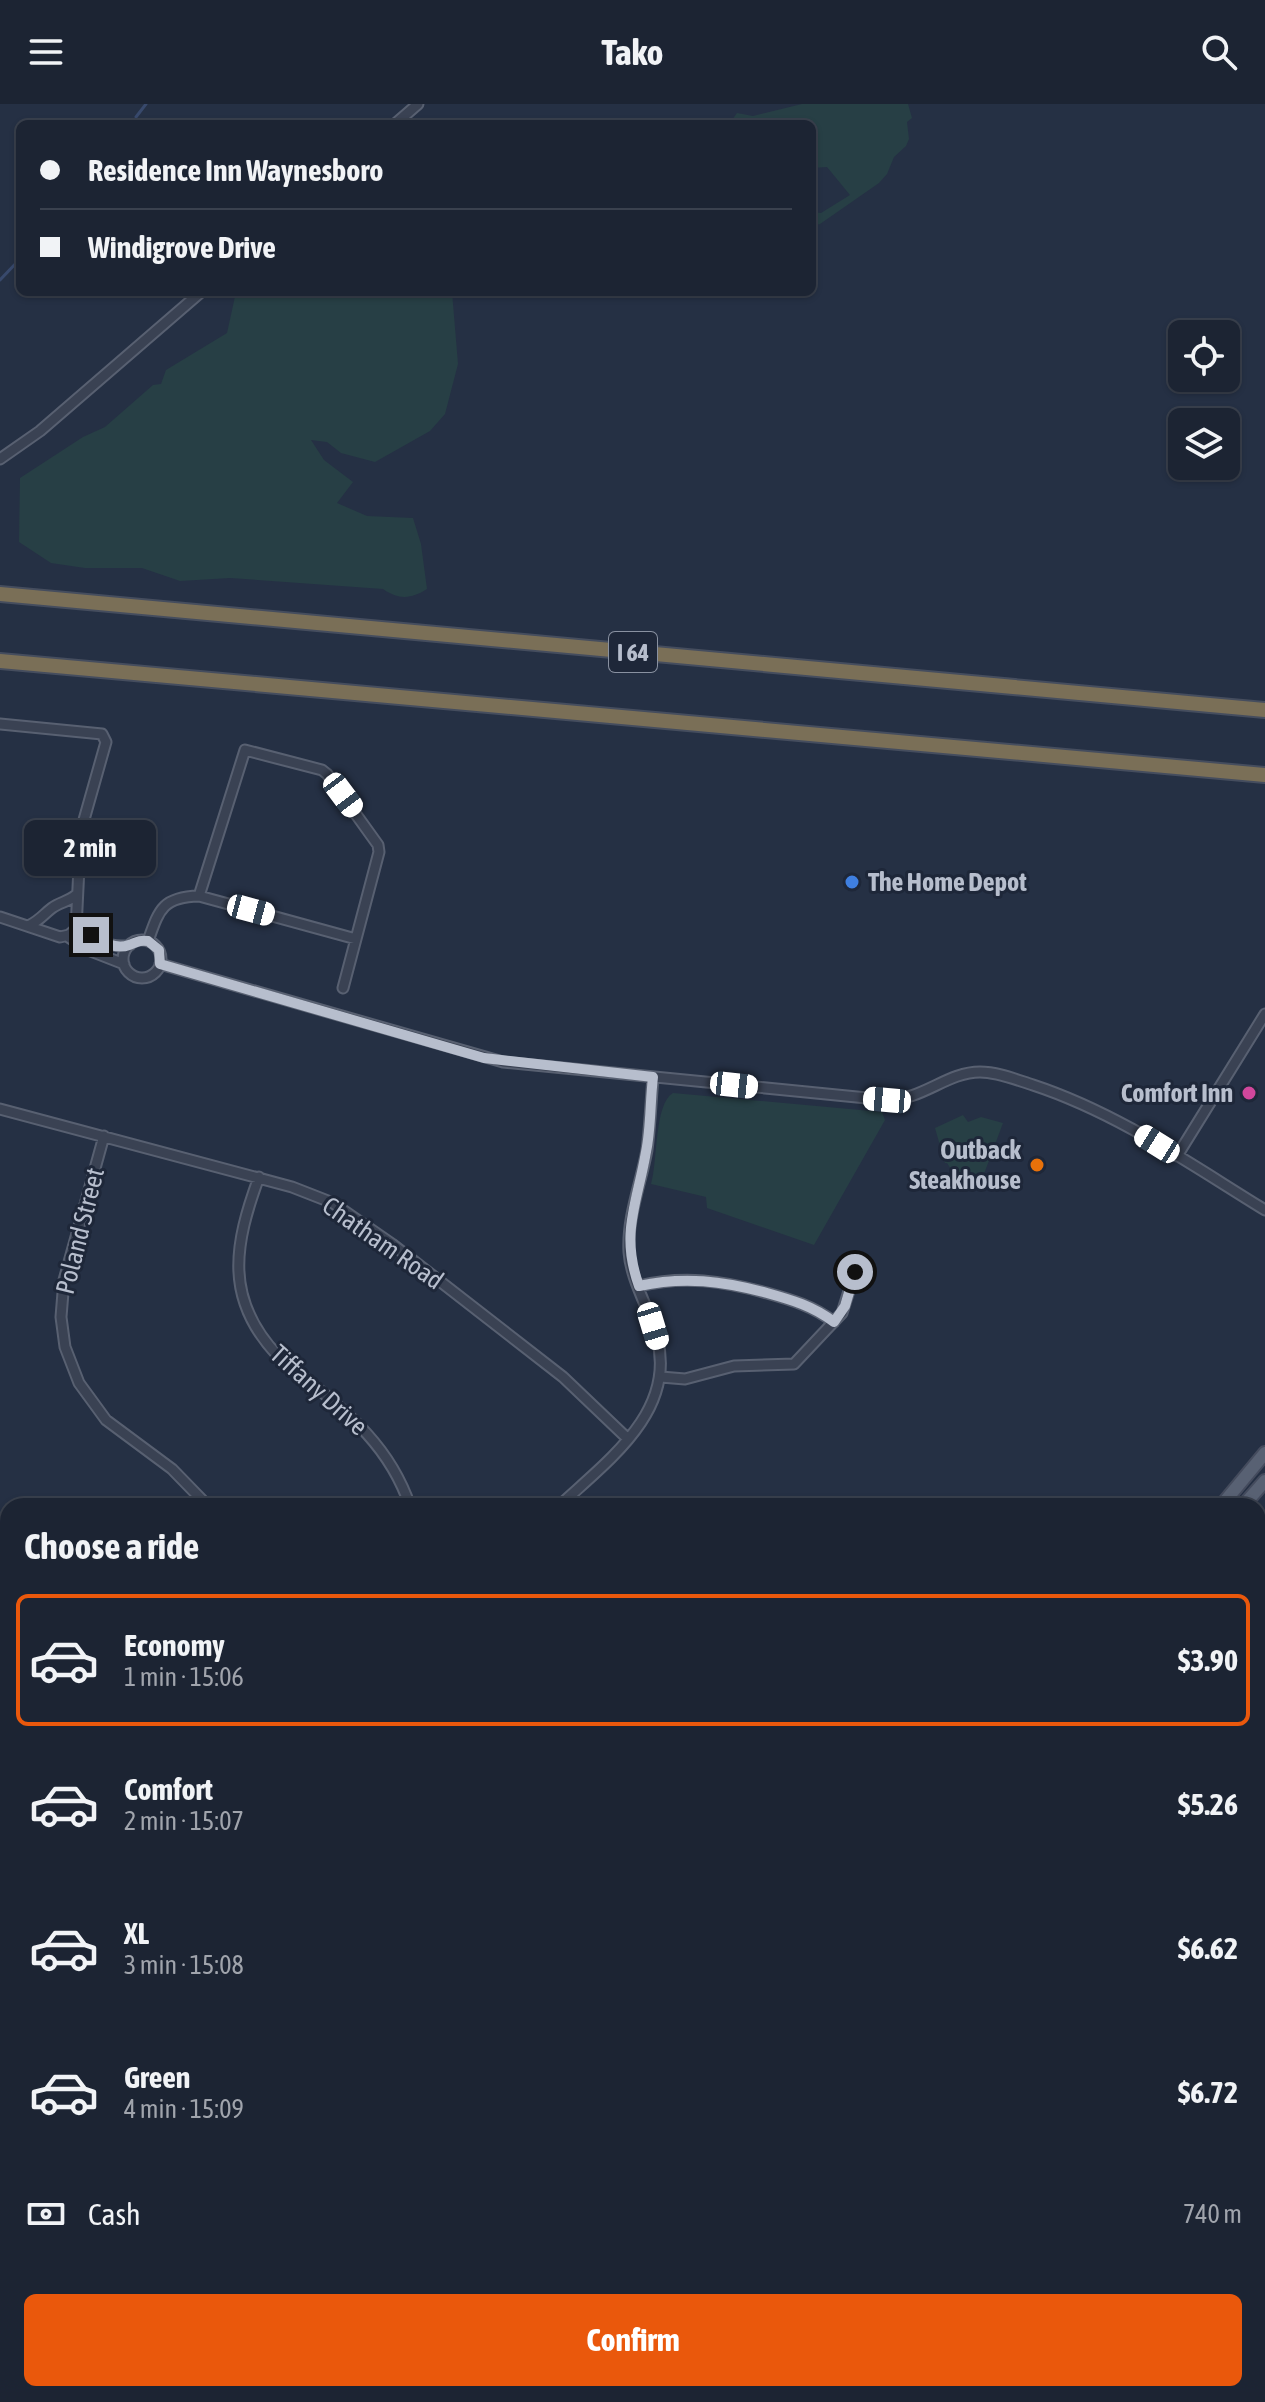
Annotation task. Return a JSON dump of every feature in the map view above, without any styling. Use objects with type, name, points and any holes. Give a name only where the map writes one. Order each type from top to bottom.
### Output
[{"type":"highway","name":"I 64","points":[[0,594],[1265,708]]},
{"type":"highway","points":[[0,661],[1265,775]]},
{"type":"highway","points":[[1169,766],[1265,784]]},
{"type":"main road","points":[[1228,1498],[1265,1453]]},
{"type":"main road","points":[[1250,1498],[1265,1481]]},
{"type":"street","points":[[400,120],[418,104]]},
{"type":"street","points":[[0,459],[40,431],[196,296]]},
{"type":"street","points":[[0,724],[102,734],[106,742],[76,848],[79,867],[76,929],[60,937],[0,917]]},
{"type":"street","points":[[199,896],[245,750],[322,770],[378,845],[379,852],[343,988]]},
{"type":"street","points":[[30,925],[76,895]]},
{"type":"street","points":[[148,941],[155,920],[166,903],[199,896],[356,939]]},
{"type":"street","points":[[63,905],[71,908],[91,935],[107,944],[130,945]]},
{"type":"street","points":[[46,916],[51,933]]},
{"type":"street","points":[[67,936],[88,950],[124,964],[130,974],[142,978],[153,974],[160,964],[159,950],[148,941],[135,941],[124,953],[124,964]]},
{"type":"street","points":[[160,964],[484,1058],[887,1100],[909,1098],[968,1073],[987,1073],[1040,1088],[1091,1108],[1265,1210]]},
{"type":"street","points":[[1177,1156],[1265,1014]]},
{"type":"street","points":[[567,1498],[641,1424],[652,1406],[661,1377],[658,1341],[631,1263],[630,1238],[647,1150],[653,1077]]},
{"type":"street","name":"Chatham Road","points":[[0,1109],[259,1177],[317,1196],[349,1213],[563,1377],[628,1439]]},
{"type":"street","name":"Poland Street","points":[[104,1136],[64,1280],[61,1317],[65,1347],[79,1383],[106,1420],[172,1469],[200,1498]]},
{"type":"street","name":"Tiffany Drive","points":[[259,1177],[238,1254],[238,1282],[247,1313],[265,1343],[278,1356],[373,1438],[396,1472],[407,1498]]},
{"type":"street","points":[[661,1377],[685,1379],[734,1366],[794,1364],[845,1306],[855,1272]]},
{"type":"street","points":[[639,1286],[688,1279],[724,1282],[809,1305],[834,1322]]},
{"type":"green space","points":[[802,104],[908,104],[912,118],[907,122],[909,139],[906,146],[894,157],[887,174],[879,183],[816,225],[816,212],[821,213],[850,195],[827,167],[816,168],[816,120],[732,120],[737,113],[753,116]]},
{"type":"green space","points":[[235,296],[452,296],[458,364],[445,414],[430,431],[375,462],[341,453],[327,442],[311,440],[324,460],[353,482],[337,503],[367,516],[413,518],[421,544],[427,589],[405,597],[383,589],[230,578],[180,581],[142,568],[85,568],[51,563],[19,542],[20,478],[83,437],[105,427],[153,385],[161,384],[166,370],[227,333]]},
{"type":"green space","points":[[673,1093],[882,1112],[885,1120],[814,1245],[707,1208],[706,1197],[651,1184],[660,1121],[667,1099]]},
{"type":"green space","points":[[963,1115],[968,1122],[981,1117],[1003,1123],[981,1182],[958,1180],[945,1163],[935,1128]]},
{"type":"waterway","points":[[136,117],[146,104]]},
{"type":"waterway","points":[[0,280],[16,263]]},
{"type":"place","name":"The Home Depot","points":[[852,882]]},
{"type":"place","name":"Comfort Inn","points":[[1249,1093]]},
{"type":"place","name":"Outback Steakhouse","points":[[1037,1165]]},
{"type":"route","points":[[91,935],[107,944],[122,947],[135,941],[148,941],[159,950],[160,964],[484,1058],[653,1077],[647,1150],[635,1201],[629,1251],[639,1286],[688,1279],[724,1282],[809,1305],[834,1322],[845,1306],[855,1272]]}]
